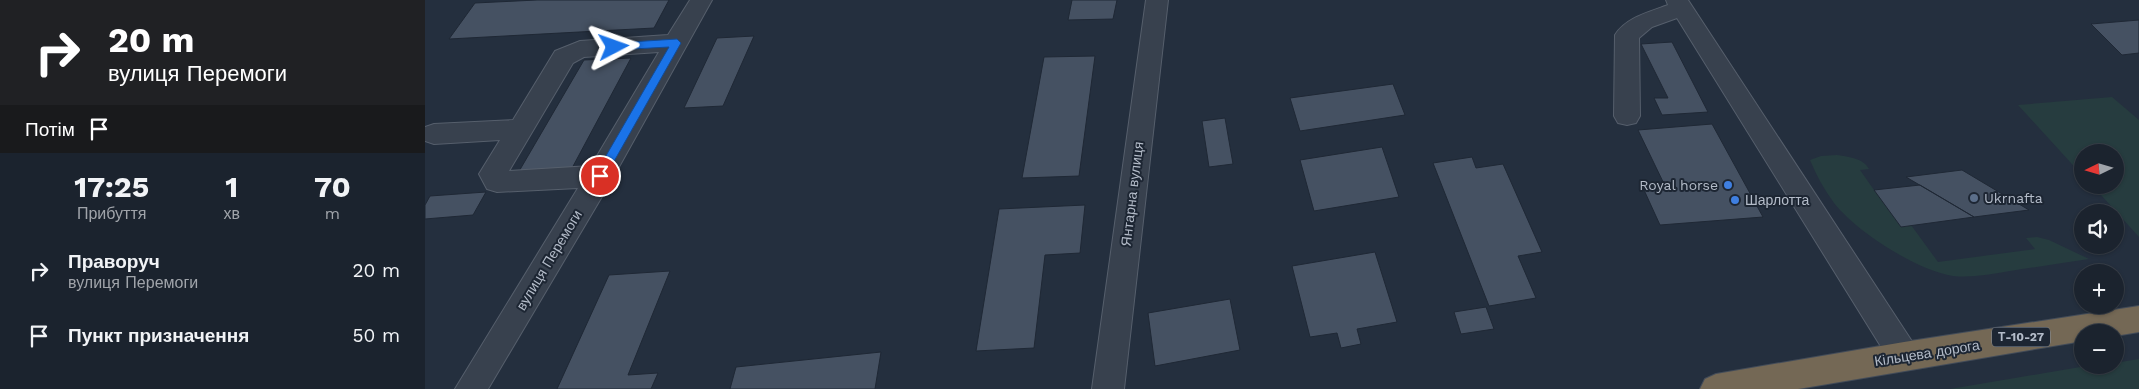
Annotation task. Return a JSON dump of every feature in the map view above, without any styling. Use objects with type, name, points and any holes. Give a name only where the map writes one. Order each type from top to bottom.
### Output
[{"type":"highway","name":"Кільцева дорога","points":[[1716,389],[1904,356],[2139,319]]},
{"type":"street","name":"вулиця Перемоги","points":[[471,389],[600,176],[701,0]]},
{"type":"street","name":"Янтарна вулиця","points":[[1108,389],[1157,0]]},
{"type":"street","points":[[1627,116],[1627,35],[1644,22],[1679,4],[1904,356]]},
{"type":"street","points":[[600,176],[497,182],[493,174],[564,58],[580,49],[677,43]]},
{"type":"street","points":[[434,134],[521,129]]},
{"type":"green space","points":[[2112,97],[2139,120],[2139,237],[2124,220],[2124,204],[2109,204],[2100,194],[2124,194],[2124,144],[2074,144],[2074,166],[2018,105]]},
{"type":"green space","points":[[1837,155],[1863,162],[1869,169],[1860,170],[1874,190],[1911,225],[1938,262],[2035,249],[2026,238],[2037,237],[2049,240],[2074,252],[2074,254],[2089,259],[1967,276],[1953,276],[1922,266],[1888,248],[1857,226],[1844,214],[1834,203],[1810,160],[1821,156]]},
{"type":"green space","points":[[2139,359],[2139,389],[1950,389],[2074,368],[2074,374],[2124,374],[2124,362]]},
{"type":"building","points":[[537,0],[669,0],[654,28],[449,39],[475,3]]},
{"type":"building","points":[[1072,0],[1117,0],[1113,19],[1068,20]]},
{"type":"building","points":[[2139,20],[2139,53],[2122,55],[2091,24]]},
{"type":"building","points":[[754,36],[723,106],[684,108],[717,38]]},
{"type":"building","points":[[1672,42],[1708,112],[1662,115],[1654,98],[1668,98],[1641,44]]},
{"type":"building","points":[[1095,56],[1079,176],[1022,178],[1044,57]]},
{"type":"building","points":[[631,58],[571,170],[518,173],[584,60]]},
{"type":"building","points":[[1393,84],[1405,115],[1300,131],[1290,98]]},
{"type":"building","points":[[1225,118],[1233,164],[1209,167],[1202,121]]},
{"type":"building","points":[[1712,124],[1763,217],[1660,225],[1644,190],[1666,188],[1638,130]]},
{"type":"building","points":[[1382,147],[1399,197],[1314,211],[1300,160]]},
{"type":"building","points":[[1472,157],[1476,168],[1503,164],[1542,252],[1518,256],[1536,298],[1489,306],[1433,163]]},
{"type":"building","name":"Ukrnafta","points":[[1962,170],[2029,210],[1974,217],[1906,177]]},
{"type":"building","points":[[1920,185],[1974,217],[1901,227],[1874,190]]},
{"type":"building","points":[[486,192],[473,215],[425,219],[425,205],[430,196]]},
{"type":"building","points":[[1085,205],[1080,253],[1045,255],[1034,348],[976,351],[999,209]]},
{"type":"building","points":[[1375,252],[1397,322],[1357,329],[1361,344],[1341,348],[1337,333],[1310,337],[1292,266]]},
{"type":"building","points":[[670,271],[628,375],[658,373],[651,389],[557,389],[609,275]]},
{"type":"building","points":[[1230,299],[1240,350],[1155,366],[1148,313]]},
{"type":"building","points":[[1486,307],[1494,329],[1461,334],[1454,312]]},
{"type":"building","points":[[881,352],[875,389],[730,389],[736,367]]},
{"type":"place","name":"Royal horse","points":[[1728,185]]},
{"type":"place","name":"Ukrnafta","points":[[1974,198]]},
{"type":"place","name":"Шарлотта","points":[[1735,200]]},
{"type":"route","points":[[600,176],[677,43],[614,47]]}]
